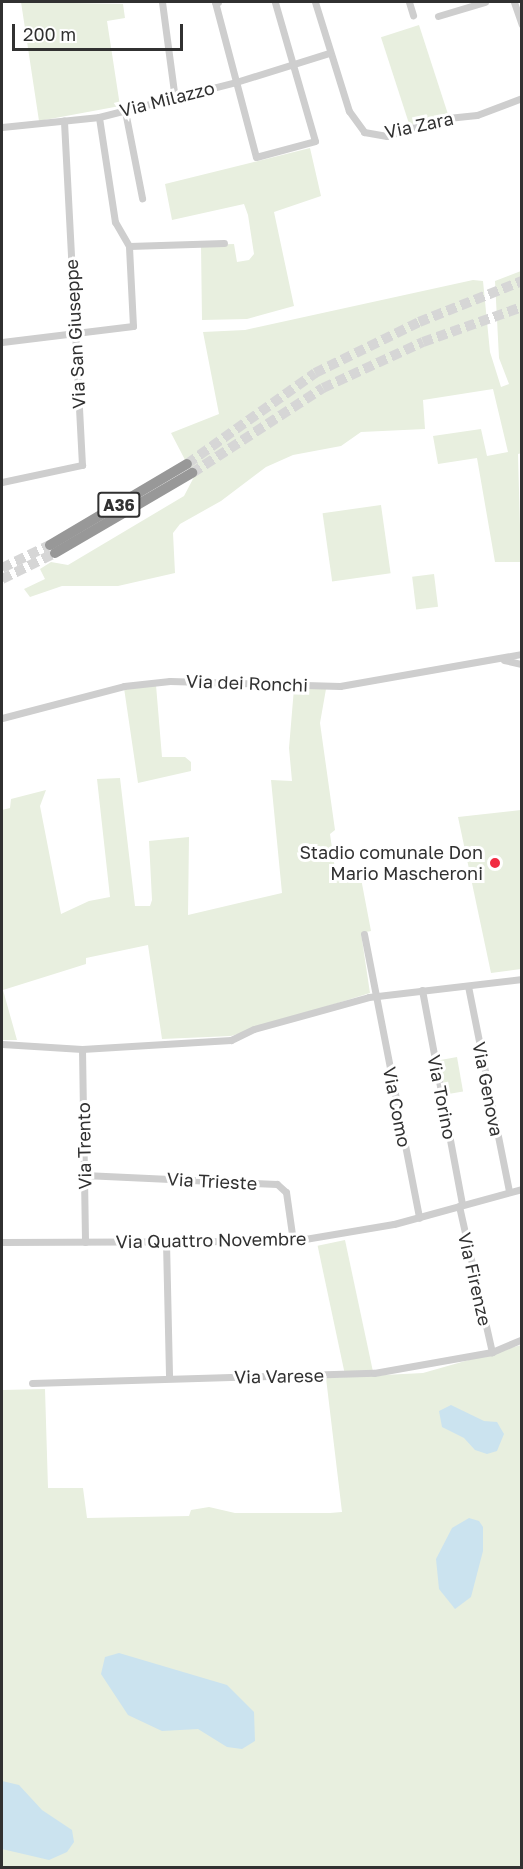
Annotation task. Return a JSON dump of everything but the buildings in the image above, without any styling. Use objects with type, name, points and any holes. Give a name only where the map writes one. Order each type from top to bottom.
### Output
[{"type":"highway","name":"A36","points":[[52,549],[190,469]]},
{"type":"street","points":[[162,2],[175,99]]},
{"type":"street","points":[[218,2],[214,2],[255,157],[315,141],[275,2]]},
{"type":"street","name":"Via Zara","points":[[315,2],[329,53],[349,111],[364,132],[387,136],[438,119],[477,115],[522,98]]},
{"type":"street","points":[[409,2],[413,15]]},
{"type":"street","points":[[438,16],[485,2]]},
{"type":"street","points":[[514,2],[522,25]]},
{"type":"street","name":"Via Milazzo","points":[[2,127],[99,117],[175,99],[293,66],[329,53]]},
{"type":"street","points":[[125,111],[142,198]]},
{"type":"street","points":[[2,342],[133,326],[129,246],[115,222],[99,117]]},
{"type":"street","name":"Via San Giuseppe","points":[[2,482],[82,465],[64,120]]},
{"type":"street","points":[[129,246],[224,243]]},
{"type":"street","name":"Via dei Ronchi","points":[[2,718],[124,686],[170,681],[340,686],[522,654]]},
{"type":"street","name":"Via dei Ronchi","points":[[495,660],[522,664]]},
{"type":"street","name":"Via Como","points":[[364,934],[419,1218]]},
{"type":"street","points":[[2,1044],[82,1049],[231,1040],[254,1029],[375,996],[522,979]]},
{"type":"street","name":"Via Genova","points":[[468,986],[509,1192]]},
{"type":"street","name":"Via Torino","points":[[422,990],[460,1205]]},
{"type":"street","name":"Via Trento","points":[[82,1049],[85,1242]]},
{"type":"street","name":"Via Trieste","points":[[84,1175],[277,1184],[286,1192],[293,1241]]},
{"type":"street","name":"Via Quattro Novembre","points":[[2,1242],[293,1241],[419,1218],[522,1189]]},
{"type":"street","name":"Via Firenze","points":[[460,1205],[492,1352]]},
{"type":"street","points":[[166,1242],[169,1378]]},
{"type":"street","name":"Via Varese","points":[[32,1383],[374,1373],[492,1352],[522,1339]]},
{"type":"green space","points":[[21,2],[123,4],[125,18],[107,21],[120,106],[39,121]]},
{"type":"green space","points":[[419,25],[448,113],[410,126],[381,37]]},
{"type":"green space","points":[[310,148],[321,196],[274,212],[294,306],[247,319],[202,320],[201,245],[234,244],[237,262],[249,260],[254,254],[248,215],[244,204],[172,220],[165,184]]},
{"type":"green space","points":[[521,271],[522,453],[518,454],[521,562],[495,562],[477,458],[438,464],[433,436],[481,429],[487,456],[508,452],[493,389],[423,400],[425,429],[361,432],[341,446],[293,455],[266,467],[221,501],[180,524],[173,533],[175,573],[118,586],[62,586],[30,597],[24,589],[45,579],[40,569],[51,562],[68,565],[184,496],[194,477],[171,433],[219,414],[203,332],[245,330],[473,280],[483,281],[490,352],[501,387],[509,384],[499,358],[495,281]]},
{"type":"green space","points":[[381,505],[391,573],[332,582],[323,513]]},
{"type":"green space","points":[[434,574],[438,607],[416,609],[412,577]]},
{"type":"green space","points":[[156,685],[162,757],[185,757],[191,762],[191,771],[138,783],[124,688]]},
{"type":"green space","points":[[294,688],[326,689],[320,723],[335,830],[330,834],[335,869],[359,868],[371,931],[361,933],[370,993],[231,1036],[162,1039],[148,945],[86,958],[86,964],[3,990],[17,1040],[2,1040],[2,810],[10,808],[11,799],[46,790],[40,806],[61,914],[89,901],[110,897],[97,779],[120,778],[135,906],[150,906],[152,900],[149,841],[189,837],[188,915],[282,893],[271,780],[292,781],[289,748]]},
{"type":"green space","name":"Stadio comunale Don Mario Mascheroni","points":[[521,810],[521,969],[491,973],[458,817]]},
{"type":"green space","points":[[457,1057],[463,1091],[445,1095],[439,1060]]},
{"type":"green space","points":[[345,1240],[373,1370],[345,1376],[318,1246]]},
{"type":"green space","points":[[521,1345],[521,1867],[2,1867],[2,1390],[45,1389],[48,1488],[83,1488],[87,1518],[189,1516],[191,1510],[209,1507],[235,1513],[342,1512],[326,1378],[423,1373]]},
{"type":"water","points":[[451,1405],[484,1421],[497,1422],[504,1434],[497,1451],[487,1454],[475,1450],[464,1438],[442,1427],[439,1411]]},
{"type":"water","points":[[469,1518],[479,1521],[483,1527],[483,1551],[471,1597],[455,1609],[439,1589],[436,1559],[452,1528]]},
{"type":"water","points":[[119,1653],[227,1685],[254,1712],[255,1741],[242,1749],[227,1747],[198,1729],[162,1731],[128,1715],[101,1674],[105,1657]]},
{"type":"water","points":[[2,1781],[19,1785],[42,1810],[72,1830],[74,1842],[67,1852],[49,1860],[2,1849]]},
{"type":"tunnel","points":[[187,464],[315,373],[419,322],[522,281]]},
{"type":"tunnel","points":[[192,473],[323,388],[423,342],[522,307]]},
{"type":"tunnel","points":[[2,568],[50,545]]},
{"type":"tunnel","points":[[2,579],[55,553]]},
{"type":"place","name":"Stadio comunale Don Mario Mascheroni","points":[[495,863]]}]
